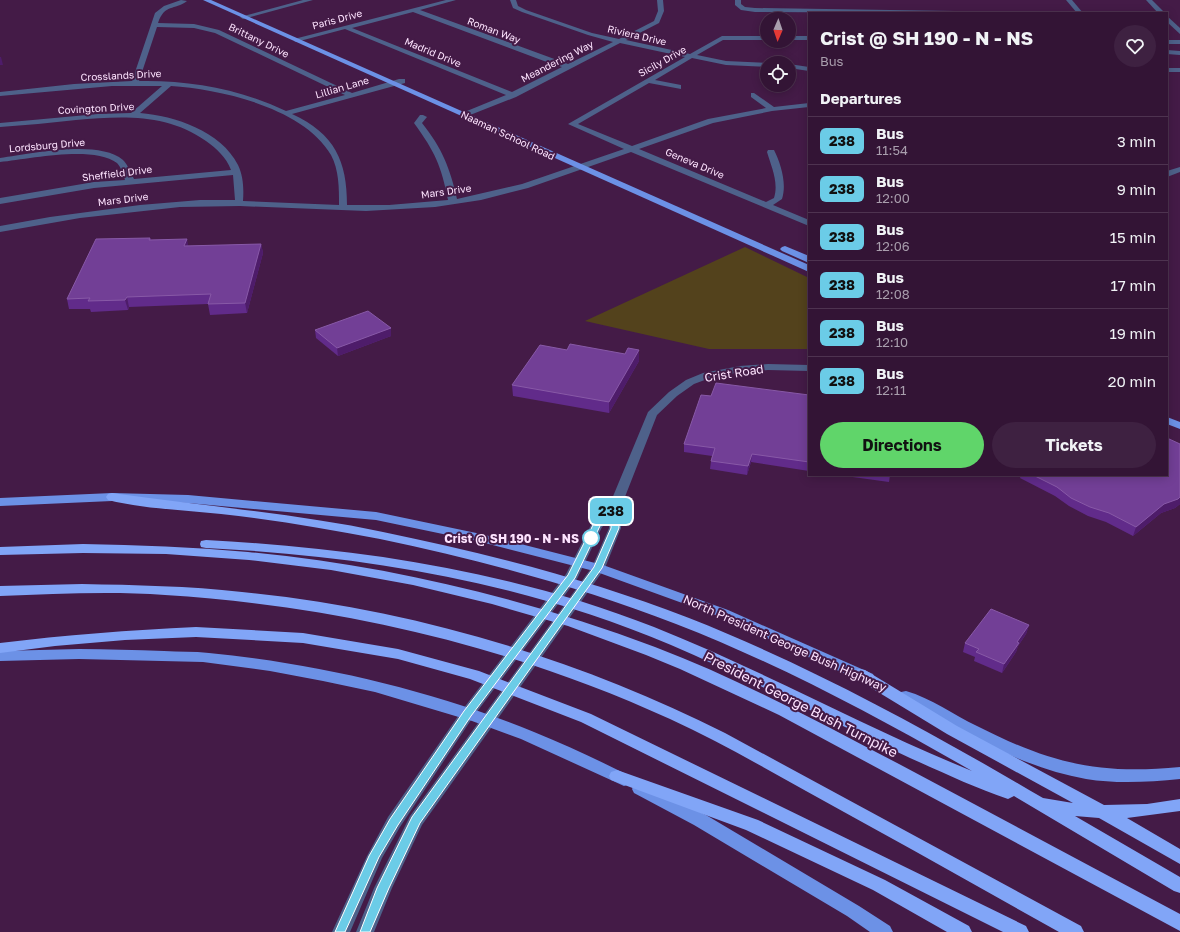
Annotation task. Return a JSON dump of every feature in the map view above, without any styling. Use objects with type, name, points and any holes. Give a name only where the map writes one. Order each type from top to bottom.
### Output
[{"type":"highway","points":[[112,497],[266,516],[367,533],[432,546],[495,562],[624,600],[695,626],[767,656],[867,705],[1180,886]]},
{"type":"highway","points":[[103,548],[153,542],[236,545],[316,551],[425,567],[526,591],[597,612],[647,630],[743,672],[876,736],[1013,795],[1051,806],[1094,812],[1154,811],[1180,805]]},
{"type":"highway","name":"President George Bush Turnpike","points":[[0,551],[103,548],[165,550],[241,555],[355,569],[490,598],[594,630],[693,669],[770,704],[1180,923]]},
{"type":"highway","points":[[0,591],[122,588],[261,598],[350,611],[432,629],[489,645],[564,670],[694,724],[822,792],[1075,932]]},
{"type":"highway","points":[[0,648],[55,641],[124,635],[196,632],[252,634],[303,638],[398,654],[466,672],[540,699],[586,718],[662,758],[911,877],[1020,932]]},
{"type":"highway","points":[[860,674],[952,730],[1069,793],[1180,857]]},
{"type":"highway","points":[[617,776],[752,825],[879,885],[963,932]]},
{"type":"main road","name":"Naaman School Road","points":[[206,0],[808,269]]},
{"type":"main road","name":"Naaman School Road","points":[[218,0],[808,260]]},
{"type":"main road","points":[[1168,420],[1180,426]]},
{"type":"main road","name":"North President George Bush Highway","points":[[0,502],[112,497],[188,499],[376,516],[481,538],[598,568],[723,613],[860,674],[987,738],[1036,759],[1074,771],[1106,775],[1148,777],[1180,773]]},
{"type":"main road","points":[[0,656],[48,653],[101,653],[215,658],[315,674],[382,688],[468,713],[518,731],[581,758],[617,776],[700,820],[853,911],[884,932]]},
{"type":"street","points":[[165,0],[175,3]]},
{"type":"street","points":[[243,17],[310,0]]},
{"type":"street","name":"Paris Drive","points":[[296,40],[453,0]]},
{"type":"street","name":"Riviera Drive","points":[[513,0],[515,6],[524,11],[590,34],[690,57],[726,63],[760,65]]},
{"type":"street","name":"Meandering Way","points":[[465,115],[514,94],[657,22],[661,11],[660,0]]},
{"type":"street","points":[[738,0],[738,5],[743,9],[749,10],[886,12]]},
{"type":"street","points":[[1069,0],[1079,12]]},
{"type":"street","points":[[1149,0],[1161,12]]},
{"type":"street","points":[[135,83],[160,11],[175,3],[184,1]]},
{"type":"street","name":"Roman Way","points":[[414,10],[568,67]]},
{"type":"street","points":[[1168,19],[1180,32]]},
{"type":"street","name":"Brittany Drive","points":[[154,25],[194,26],[217,31],[351,95]]},
{"type":"street","name":"Madrid Drive","points":[[345,27],[501,91],[514,94]]},
{"type":"street","name":"Sicily Drive","points":[[572,124],[722,38],[760,38]]},
{"type":"street","points":[[796,38],[808,38]]},
{"type":"street","points":[[1168,42],[1180,42]]},
{"type":"street","points":[[1168,52],[1180,52]]},
{"type":"street","points":[[796,67],[808,69]]},
{"type":"street","points":[[1168,70],[1180,70]]},
{"type":"street","points":[[647,80],[678,87]]},
{"type":"street","name":"Lillian Lane","points":[[287,114],[402,81]]},
{"type":"street","name":"Crosslands Drive","points":[[0,94],[135,83],[170,84],[228,91],[274,107],[304,123],[322,138],[336,156],[343,183],[343,208]]},
{"type":"street","points":[[133,115],[170,84]]},
{"type":"street","points":[[754,95],[772,108]]},
{"type":"street","name":"Mars Drive","points":[[0,229],[51,218],[167,205],[239,203],[343,208],[407,207],[453,202],[513,190],[711,121],[772,108],[808,105]]},
{"type":"street","name":"Covington Drive","points":[[0,125],[98,116],[133,115],[164,119],[197,132],[219,146],[228,154],[237,172],[240,184],[239,203]]},
{"type":"street","points":[[423,117],[418,124],[440,153],[447,174],[453,202]]},
{"type":"street","name":"Geneva Drive","points":[[572,124],[808,222]]},
{"type":"street","name":"Lordsburg Drive","points":[[0,160],[93,152],[108,155],[120,162],[126,170],[130,181]]},
{"type":"street","points":[[766,204],[778,199],[781,193],[771,152]]},
{"type":"street","points":[[1168,174],[1180,169]]},
{"type":"street","name":"Sheffield Drive","points":[[0,201],[130,181],[237,172]]},
{"type":"street","name":"Mars Drive","points":[[0,234],[74,216]]},
{"type":"street","name":"Crist Road","points":[[365,932],[383,888],[416,820],[598,568],[615,528],[615,508],[652,414],[673,394],[690,382],[706,375],[740,369],[768,367],[808,368]]},
{"type":"street","name":"Crist Road","points":[[341,932],[375,856],[394,822],[468,713],[572,576],[597,525],[615,508]]},
{"type":"shaded area","points":[[745,247],[808,278],[808,349],[709,349],[585,321]]},
{"type":"building","points":[[150,238],[149,240],[187,239],[184,246],[261,244],[245,303],[208,304],[211,294],[127,297],[125,300],[88,301],[90,298],[67,299],[96,239]]},
{"type":"building","points":[[368,311],[391,328],[337,348],[315,330]]},
{"type":"building","points":[[570,344],[625,354],[628,348],[639,350],[609,402],[512,385],[540,345],[567,350]]},
{"type":"building","points":[[716,383],[808,395],[808,462],[752,454],[748,466],[711,461],[715,448],[684,444],[701,395],[711,396]]},
{"type":"building","points":[[1168,438],[1180,444],[1180,497],[1164,504],[1136,527],[1109,513],[1090,507],[1071,498],[1057,487],[1035,476],[1168,476]]},
{"type":"building","points":[[991,609],[1029,625],[1017,642],[1019,643],[1004,664],[976,652],[979,649],[965,643]]},
{"type":"bus line","name":"238","points":[[341,932],[375,856],[394,822],[422,778],[468,713],[572,576],[597,525],[615,508],[615,528],[598,568],[416,820],[383,888],[365,932]]},
{"type":"place","name":"Crist @ SH 190 - N - NS","points":[[591,538]]}]
